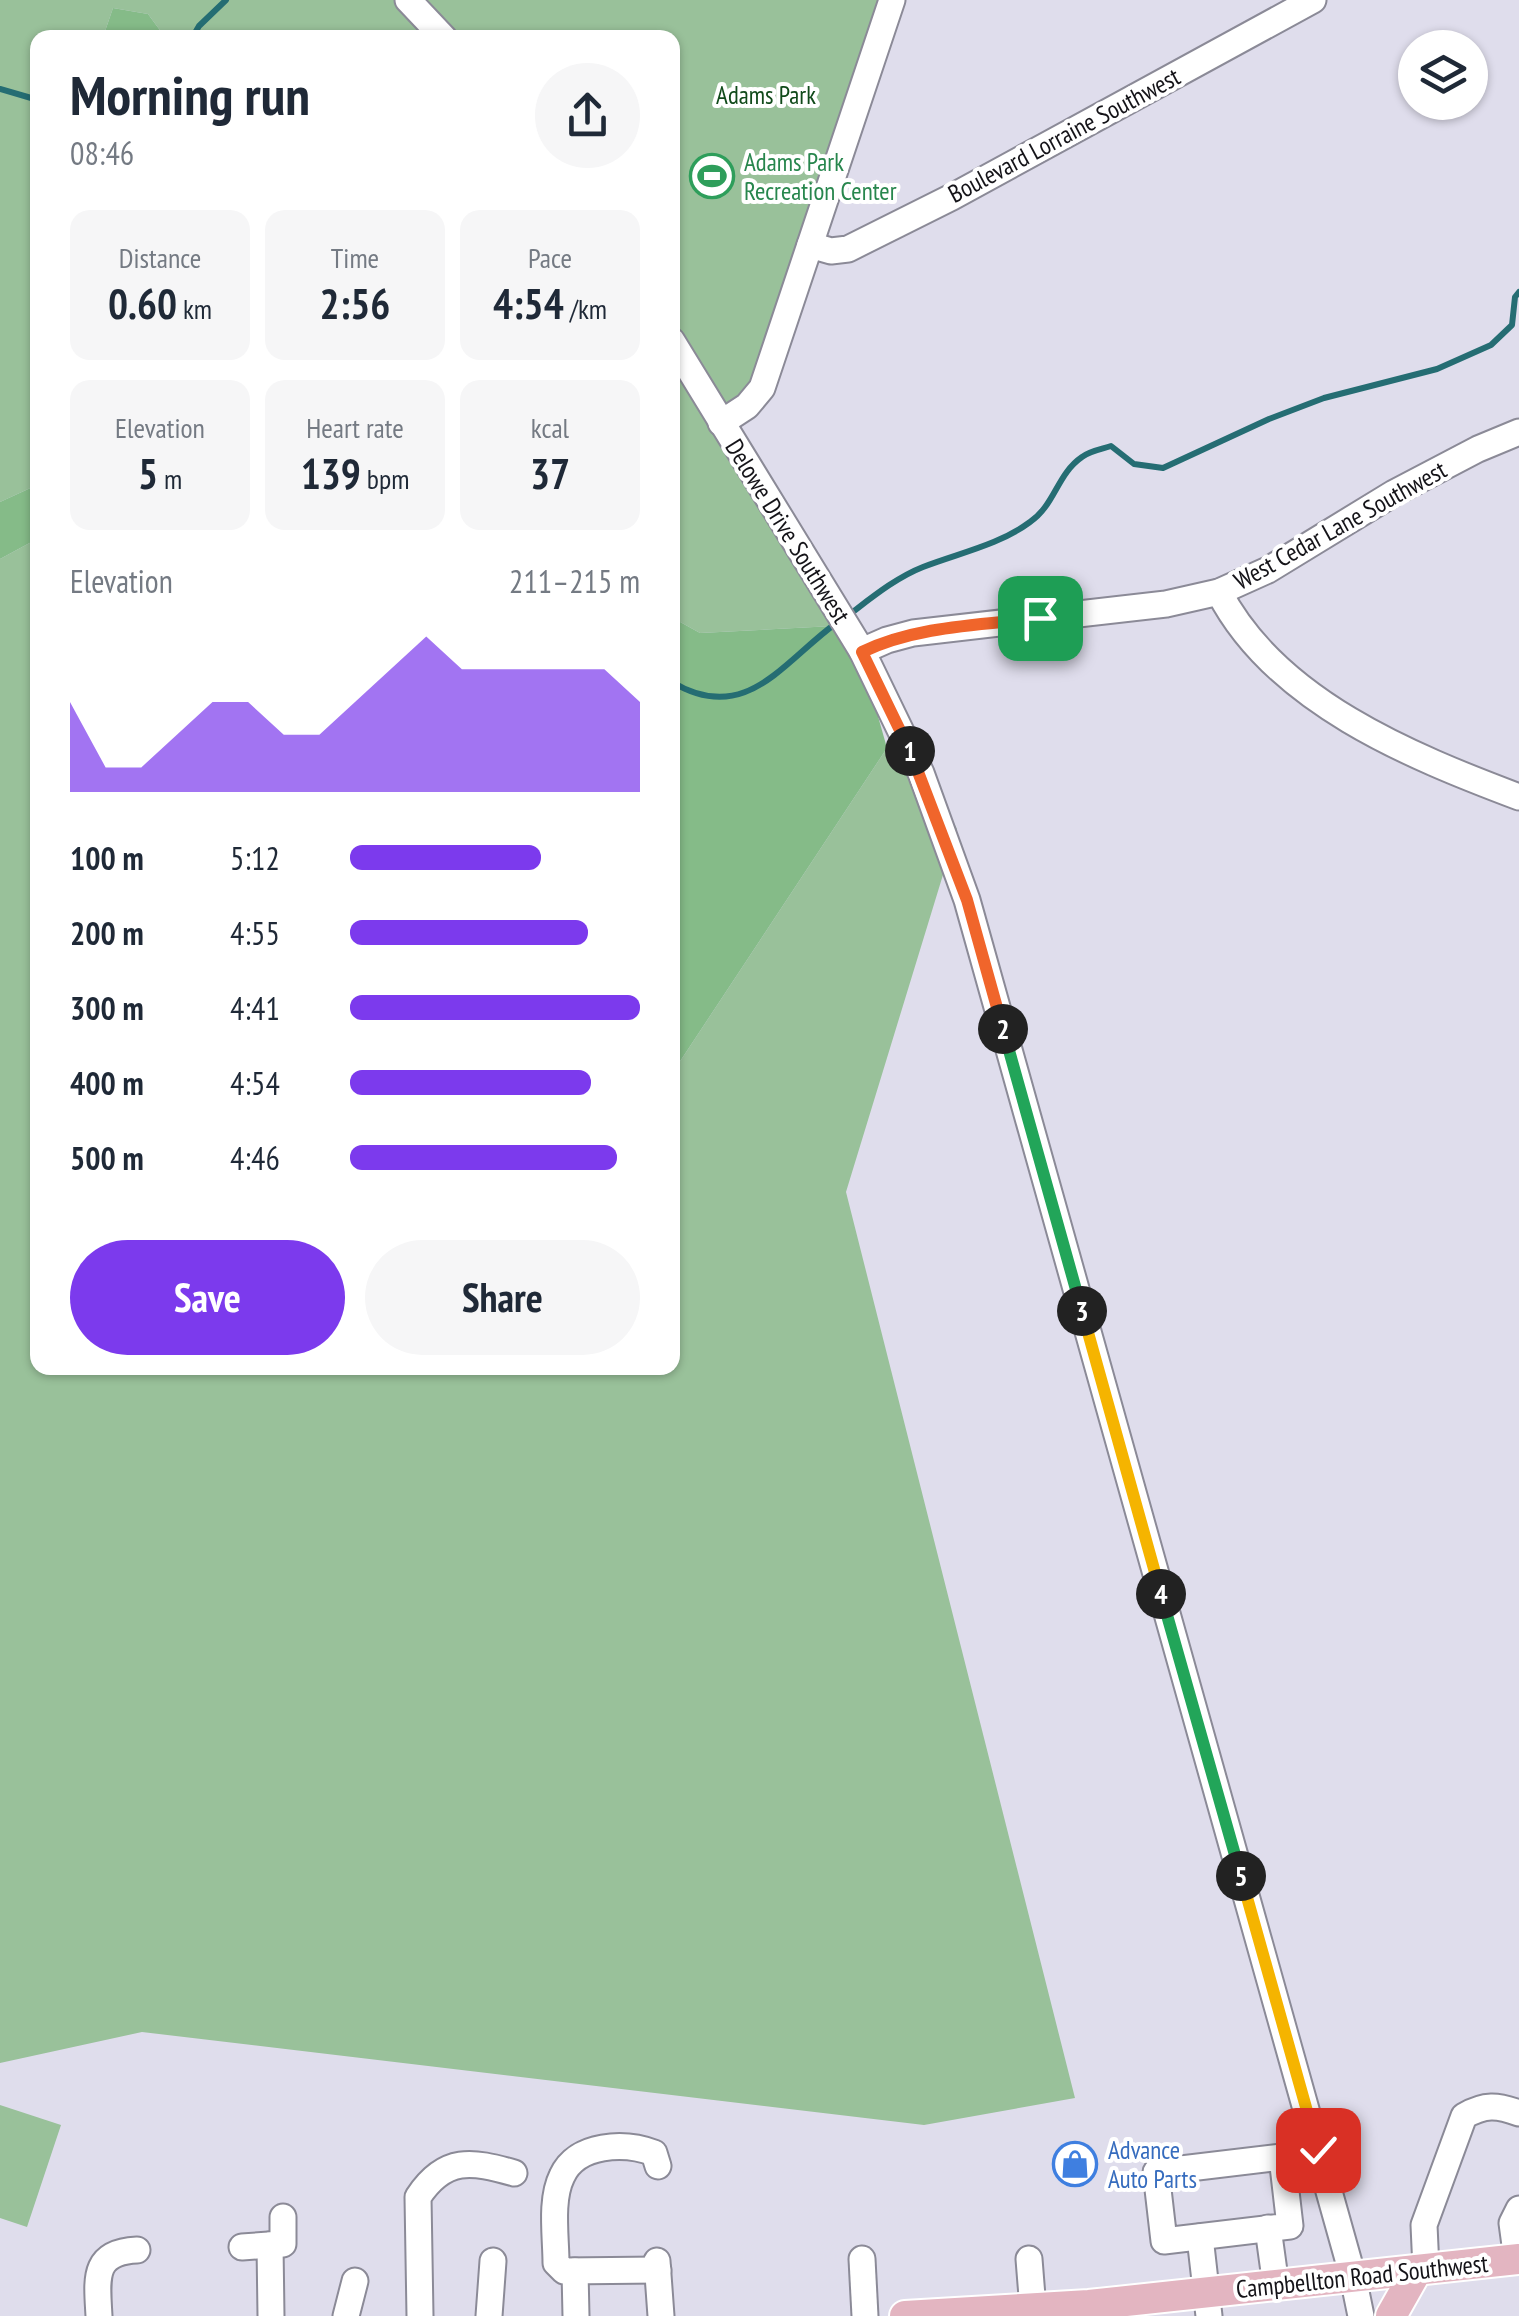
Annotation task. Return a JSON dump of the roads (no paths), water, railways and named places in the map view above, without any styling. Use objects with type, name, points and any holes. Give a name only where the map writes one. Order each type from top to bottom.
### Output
[{"type":"main road","name":"Campbellton Road Southwest","points":[[906,2316],[1208,2304],[1276,2286],[1518,2259]]},
{"type":"main road","points":[[1391,2316],[1422,2270]]},
{"type":"street","points":[[408,0],[436,30]]},
{"type":"street","points":[[722,423],[746,406],[762,388],[892,0]]},
{"type":"street","name":"Boulevard Lorraine Southwest","points":[[810,245],[831,251],[848,249],[1313,0]]},
{"type":"street","name":"Delowe Drive Southwest","points":[[680,354],[862,652],[921,773],[967,900],[1362,2316]]},
{"type":"street","name":"West Cedar Lane Southwest","points":[[862,652],[913,633],[1166,604],[1219,592],[1268,570],[1410,484],[1519,432]]},
{"type":"street","points":[[1219,592],[1234,621],[1254,646],[1334,710],[1425,762],[1519,798]]},
{"type":"street","points":[[1422,2270],[1424,2226],[1464,2116],[1482,2106],[1500,2106],[1519,2114]]},
{"type":"street","points":[[658,2166],[654,2153],[627,2147],[600,2148],[574,2160],[562,2176],[556,2200],[556,2263],[564,2271],[658,2265],[662,2316]]},
{"type":"street","points":[[1282,2156],[1290,2226],[1200,2237],[1164,2241],[1156,2172],[1282,2156]]},
{"type":"street","points":[[420,2316],[418,2197],[435,2174],[466,2163],[514,2172]]},
{"type":"street","points":[[1518,2259],[1512,2223],[1519,2209]]},
{"type":"street","points":[[242,2247],[283,2244],[282,2217]]},
{"type":"street","points":[[1268,2228],[1276,2286]]},
{"type":"street","points":[[1200,2237],[1208,2304]]},
{"type":"street","points":[[270,2246],[272,2316]]},
{"type":"street","points":[[99,2316],[98,2283],[105,2261],[113,2253],[138,2250]]},
{"type":"street","points":[[862,2259],[864,2316]]},
{"type":"street","points":[[1013,2312],[1028,2259]]},
{"type":"street","points":[[489,2316],[493,2261]]},
{"type":"street","points":[[575,2271],[576,2316]]},
{"type":"street","points":[[346,2316],[355,2281]]},
{"type":"waterway","points":[[197,30],[226,0]]},
{"type":"waterway","points":[[0,89],[30,98]]},
{"type":"waterway","points":[[846,617],[913,572],[992,543],[1030,522],[1045,507],[1067,472],[1088,453],[1111,446],[1134,464],[1163,468],[1324,398],[1437,369],[1491,345],[1512,325],[1519,292]]},
{"type":"waterway","points":[[680,686],[698,694],[721,697],[742,693],[779,671],[835,624]]},
{"type":"place","name":"Adams Park Recreation Center","points":[[712,176]]},
{"type":"place","name":"Advance Auto Parts","points":[[1075,2164]]},
{"type":"park label","name":"Adams Park","points":[[766,95]]}]
